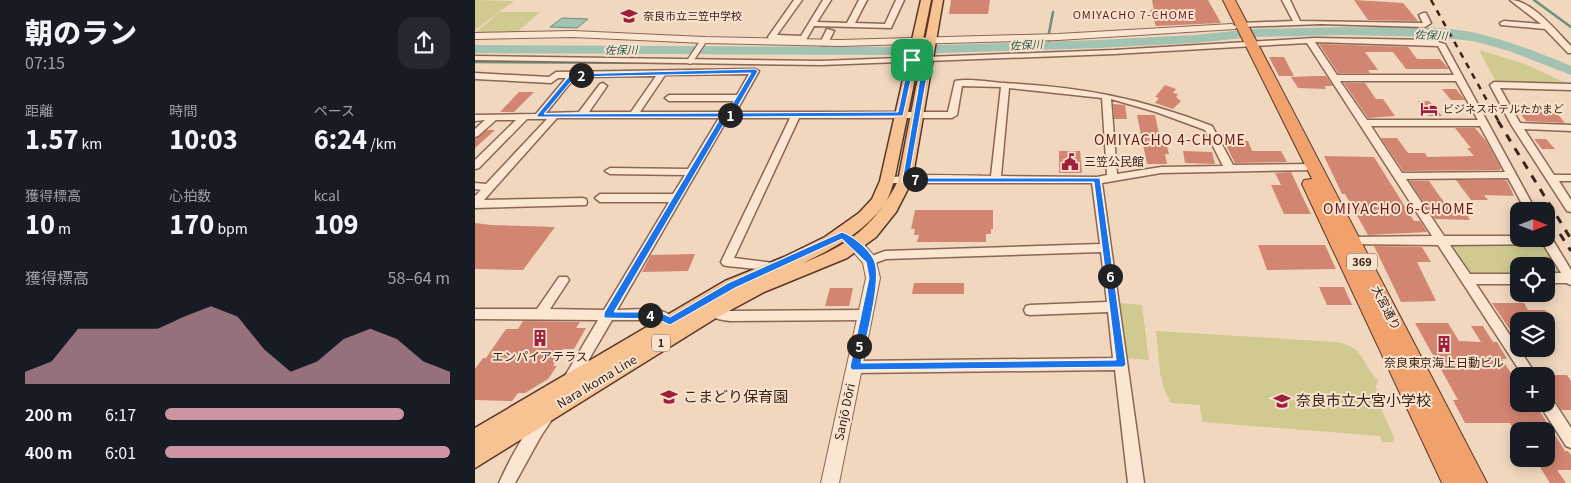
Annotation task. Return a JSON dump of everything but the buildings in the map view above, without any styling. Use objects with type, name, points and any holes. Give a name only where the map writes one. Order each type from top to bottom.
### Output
[{"type":"highway","name":"大宮通り","points":[[1219,0],[1241,35],[1308,167],[1454,483]]},
{"type":"highway","name":"大宮通り","points":[[1229,0],[1241,35]]},
{"type":"highway","name":"大宮通り","points":[[1308,167],[1352,241],[1475,483]]},
{"type":"main road","name":"1","points":[[849,240],[884,218],[905,181],[917,114],[920,59],[917,42],[926,0]]},
{"type":"main road","name":"1","points":[[849,240],[879,201],[887,181],[900,114],[920,59],[930,41],[938,0]]},
{"type":"main road","name":"Nara Ikoma Line","points":[[475,440],[731,286],[777,266],[849,240]]},
{"type":"main road","name":"Nara Ikoma Line","points":[[475,457],[714,311],[755,288],[821,262],[849,240]]},
{"type":"street","points":[[797,0],[772,37],[803,38],[827,0]]},
{"type":"street","points":[[850,25],[863,0]]},
{"type":"street","points":[[812,24],[888,26],[900,0]]},
{"type":"street","points":[[1286,0],[1297,22]]},
{"type":"street","points":[[1515,0],[1549,27],[1571,51]]},
{"type":"street","points":[[477,64],[691,60],[821,63],[1114,52],[1241,35],[1297,22],[1425,25],[1427,23],[1423,15]]},
{"type":"street","points":[[1504,23],[1549,27]]},
{"type":"street","points":[[824,43],[830,31]]},
{"type":"street","points":[[475,36],[583,34],[703,41],[824,43],[1241,35],[1310,41],[1431,42],[1441,44],[1526,202]]},
{"type":"street","points":[[691,60],[703,41]]},
{"type":"street","points":[[1310,41],[1523,367]]},
{"type":"street","points":[[475,76],[551,80],[555,75],[755,71],[692,172],[552,410],[536,431],[507,483]]},
{"type":"street","points":[[634,116],[663,72]]},
{"type":"street","points":[[539,116],[573,75]]},
{"type":"street","points":[[1335,78],[1459,78]]},
{"type":"street","points":[[475,118],[539,116],[952,115],[958,83],[1050,88],[1106,96],[1138,104],[1209,128],[1229,168]]},
{"type":"street","points":[[1571,87],[1494,85],[1517,126],[1571,208]]},
{"type":"street","points":[[582,116],[603,86]]},
{"type":"street","points":[[996,180],[1005,86]]},
{"type":"street","points":[[1106,96],[1112,178]]},
{"type":"street","points":[[669,98],[739,98]]},
{"type":"street","points":[[777,266],[727,262],[796,115]]},
{"type":"street","points":[[475,203],[554,116]]},
{"type":"street","points":[[475,166],[524,117]]},
{"type":"street","points":[[475,134],[493,118]]},
{"type":"street","points":[[1364,123],[1485,123]]},
{"type":"street","points":[[1517,126],[1571,128]]},
{"type":"street","points":[[887,181],[1097,180],[1161,170],[1308,167]]},
{"type":"street","points":[[610,171],[692,172]]},
{"type":"street","points":[[1398,176],[1511,174]]},
{"type":"street","points":[[1551,178],[1571,178]]},
{"type":"street","points":[[1097,180],[1136,483]]},
{"type":"street","points":[[475,186],[484,187],[486,190]]},
{"type":"street","points":[[600,198],[677,198]]},
{"type":"street","points":[[475,203],[582,202]]},
{"type":"street","points":[[849,240],[871,261],[885,255],[1106,248]]},
{"type":"street","points":[[1352,241],[1510,240]]},
{"type":"street","points":[[1551,248],[1570,279]]},
{"type":"street","name":"Sanjō Dōri","points":[[830,483],[873,278],[871,261]]},
{"type":"street","points":[[1555,278],[1570,279]]},
{"type":"street","points":[[1465,279],[1510,279]]},
{"type":"street","points":[[540,315],[563,280]]},
{"type":"street","points":[[1030,310],[1114,307]]},
{"type":"street","points":[[714,311],[721,315],[730,316],[866,315]]},
{"type":"street","points":[[475,314],[659,315],[670,322]]},
{"type":"street","points":[[855,367],[1121,364]]},
{"type":"street","points":[[1552,412],[1571,441]]},
{"type":"shaded area","points":[[475,0],[514,1],[475,30]]},
{"type":"shaded area","points":[[500,12],[540,12],[517,32],[476,32]]},
{"type":"shaded area","points":[[562,18],[588,19],[577,28],[550,27]]},
{"type":"shaded area","points":[[1479,50],[1525,64],[1570,85],[1500,83],[1495,80]]},
{"type":"shaded area","points":[[1510,245],[1510,248],[1545,248],[1552,257],[1510,257],[1510,276],[1475,277],[1466,272],[1451,249],[1454,246]]},
{"type":"shaded area","points":[[1555,263],[1561,273],[1555,276]]},
{"type":"shaded area","points":[[1119,303],[1142,305],[1149,360],[1126,358]]},
{"type":"shaded area","points":[[1156,331],[1337,342],[1353,348],[1362,357],[1378,380],[1376,386],[1379,404],[1394,437],[1393,442],[1382,442],[1380,436],[1202,422],[1200,405],[1171,403],[1164,389],[1160,373]]},
{"type":"waterway","points":[[1534,0],[1571,27]]},
{"type":"waterway","points":[[1049,33],[1053,12]]},
{"type":"waterway","name":"佐保川","points":[[475,49],[882,51],[1098,44],[1195,39],[1253,33],[1345,31],[1433,33],[1474,37],[1514,48],[1571,71]]},
{"type":"waterway","points":[[1049,38],[1049,45]]},
{"type":"waterway","points":[[475,62],[674,63]]},
{"type":"railway","points":[[1431,0],[1499,122]]},
{"type":"railway","points":[[1498,121],[1571,239]]},
{"type":"railway","points":[[1560,234],[1571,251]]},
{"type":"place","name":"奈良市立三笠中学校","points":[[629,16]]},
{"type":"place","name":"ビジネスホテルたかまど","points":[[1429,109]]},
{"type":"place","name":"三笠公民館","points":[[1070,162]]},
{"type":"place","name":"エンパイアテラス","points":[[540,338]]},
{"type":"place","name":"奈良東京海上日動ビル","points":[[1444,344]]},
{"type":"place","name":"こまどり保育園","points":[[669,397]]},
{"type":"place","name":"奈良市立大宮小学校","points":[[1282,401]]},
{"type":"district","name":"OMIYACHO 7-CHOME","points":[[1134,15]]},
{"type":"district","name":"OMIYACHO 4-CHOME","points":[[1170,140]]},
{"type":"district","name":"OMIYACHO 6-CHOME","points":[[1399,209]]},
{"type":"route","points":[[912,60],[900,114],[796,115],[729,115],[539,116],[573,75],[755,71],[729,115],[725,115],[608,316],[659,315],[670,322],[731,286],[842,235],[856,245],[871,261],[873,278],[855,367],[1121,364],[1097,180],[917,179],[905,181],[927,59],[912,60]]}]
